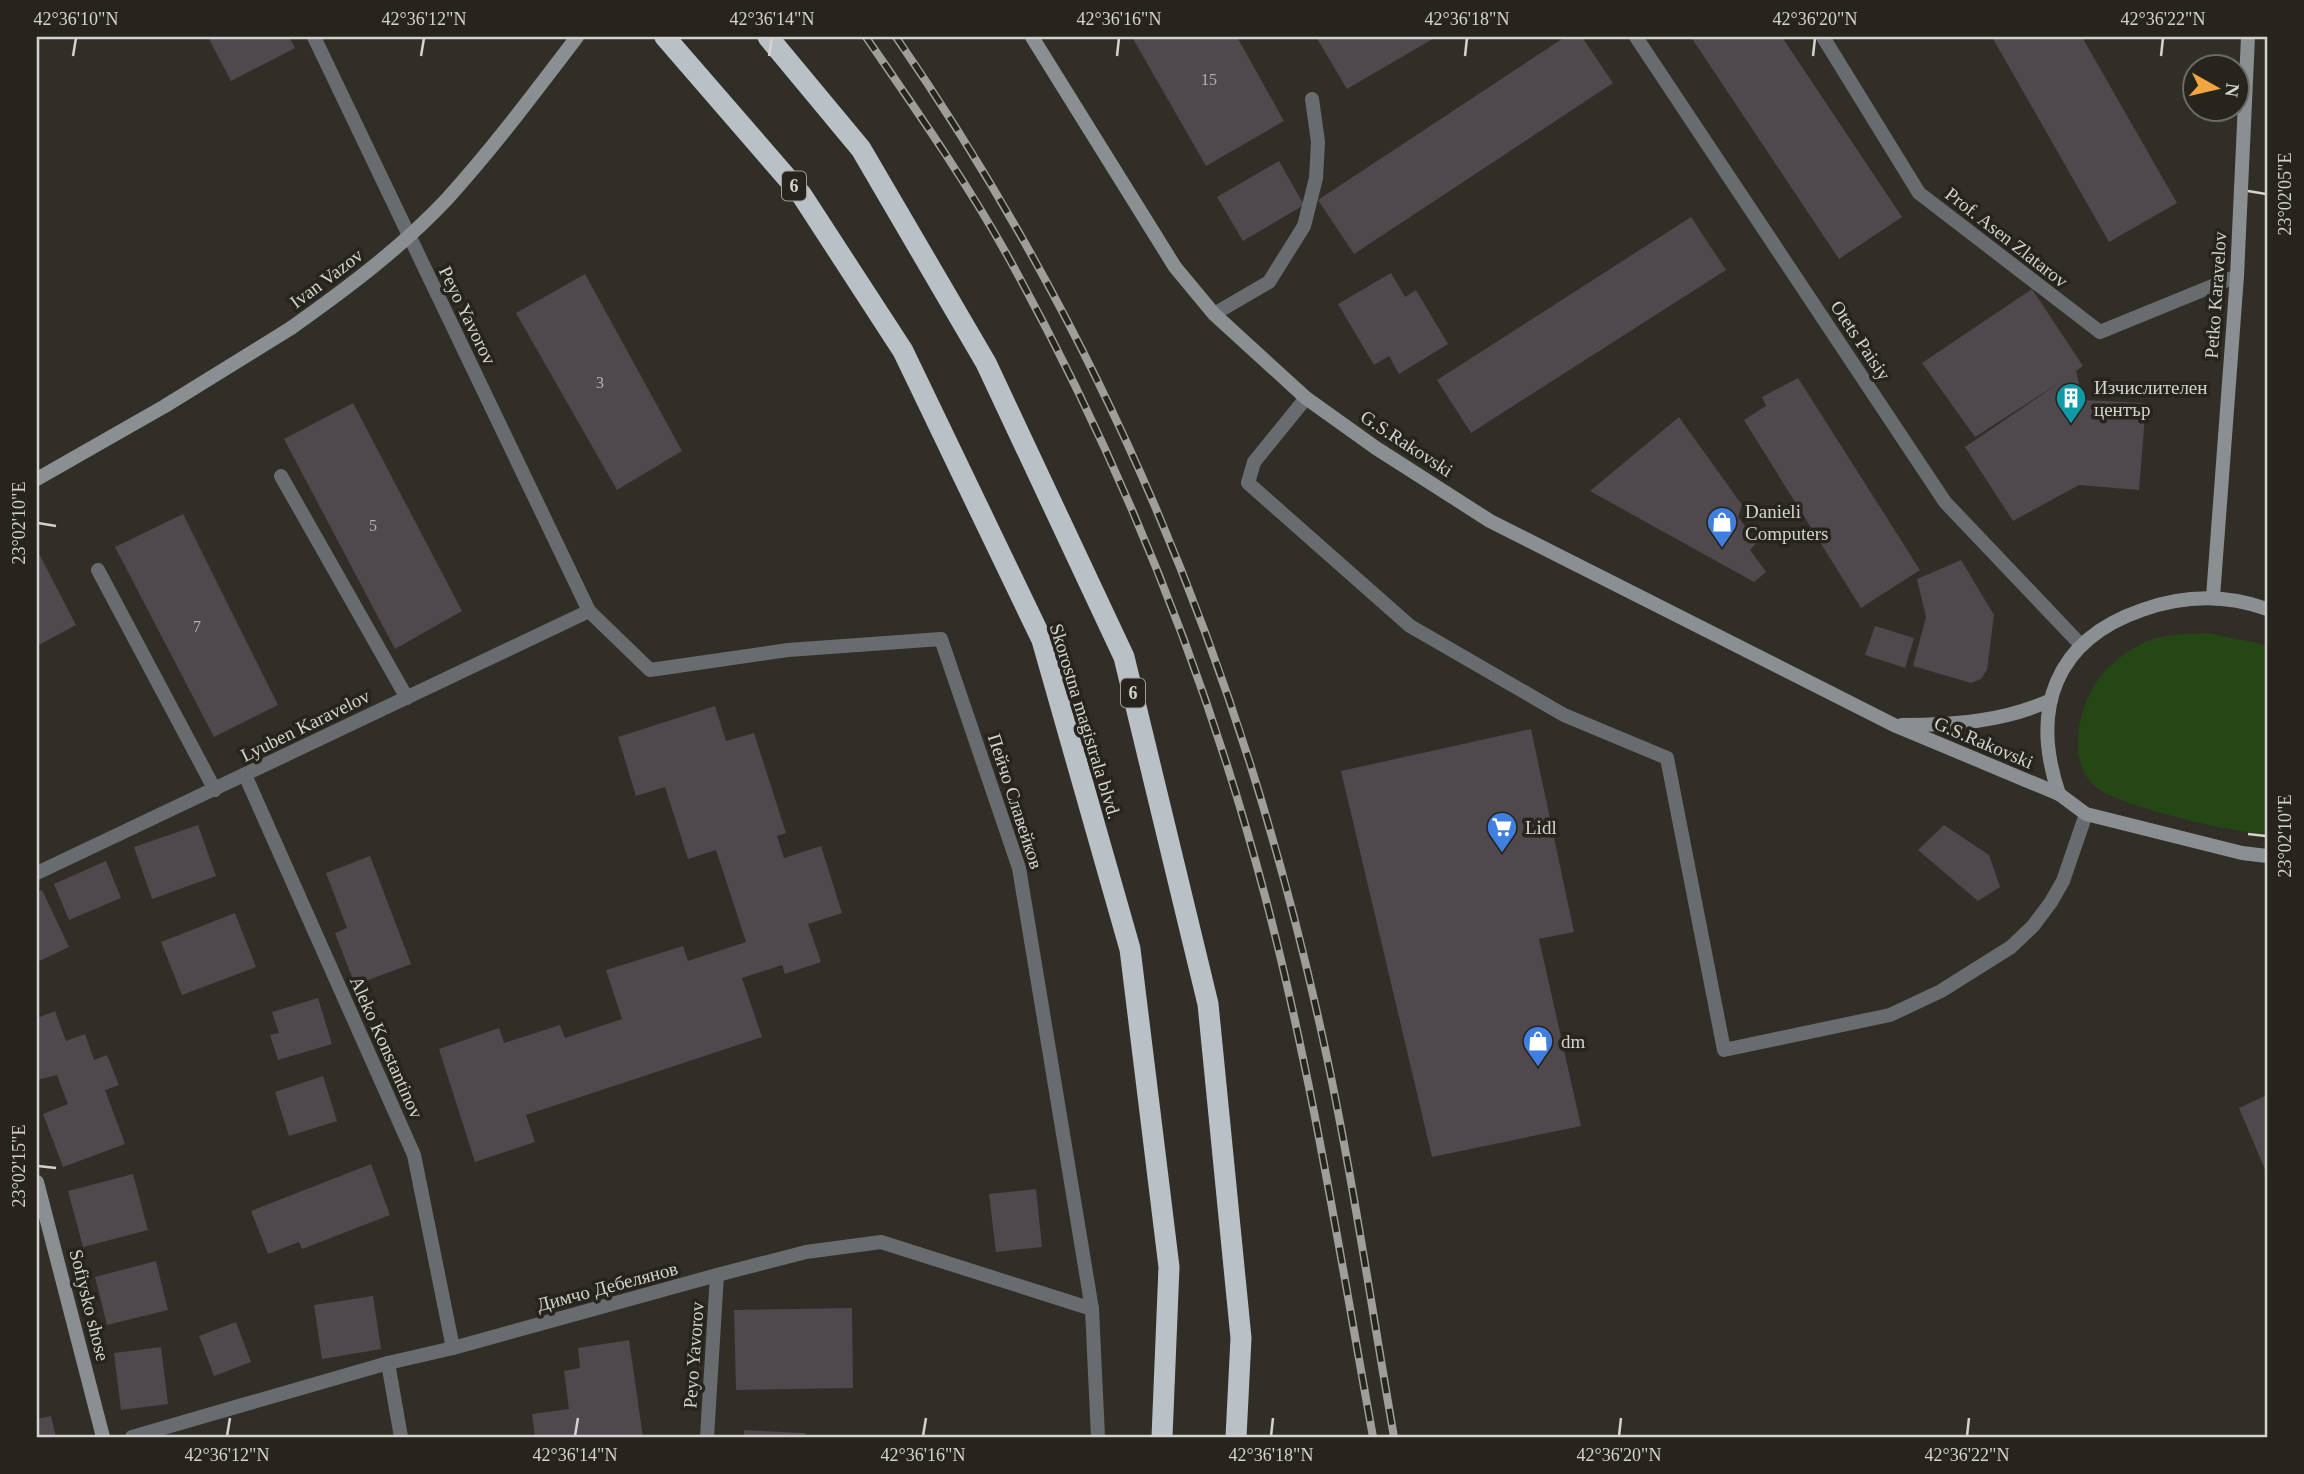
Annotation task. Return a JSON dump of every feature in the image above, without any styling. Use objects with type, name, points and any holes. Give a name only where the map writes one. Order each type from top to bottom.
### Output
[{"type":"highway","name":"Skorostna magistrala blvd.","points":[[665,37],[800,194],[903,351],[1042,640],[1130,949],[1169,1267],[1162,1437]]},
{"type":"highway","name":"6","points":[[768,37],[861,149],[986,363],[1124,657],[1208,1004],[1241,1338],[1236,1437]]},
{"type":"main road","name":"Ivan Vazov","points":[[37,478],[164,406],[291,328],[391,252],[445,200],[497,141],[577,37]]},
{"type":"main road","name":"G.S.Rakovski","points":[[1032,37],[1175,267],[1214,314],[1306,398],[1376,448],[1490,521],[1894,725],[2059,794],[2086,814]]},
{"type":"main road","name":"Petko Karavelov","points":[[2213,597],[2237,276],[2248,37]]},
{"type":"main road","points":[[2059,794],[2048,736],[2050,700],[2064,668],[2080,644],[2093,633],[2135,612],[2161,603],[2213,597],[2267,609]]},
{"type":"main road","name":"G.S.Rakovski","points":[[1894,725],[1943,725],[2021,714],[2050,700]]},
{"type":"main road","points":[[2086,814],[2242,853],[2267,856]]},
{"type":"main road","name":"Sofiysko shose","points":[[37,1182],[42,1217],[103,1437]]},
{"type":"street","name":"Peyo Yavorov","points":[[314,37],[589,611]]},
{"type":"street","name":"Otets Paisiy","points":[[1636,37],[1945,502],[2080,644]]},
{"type":"street","name":"Prof. Asen Zlatarov","points":[[1823,37],[1919,193],[2100,332],[2237,276]]},
{"type":"street","points":[[1214,314],[1269,282],[1304,226],[1316,178],[1318,142],[1312,99]]},
{"type":"street","points":[[1306,398],[1254,462],[1248,483],[1410,626],[1564,715],[1667,758],[1724,1050],[1890,1015],[1941,991],[2011,947],[2033,926],[2057,891],[2086,814]]},
{"type":"street","points":[[281,475],[407,698]]},
{"type":"street","points":[[98,570],[215,790]]},
{"type":"street","name":"Lyuben Karavelov","points":[[37,873],[589,611]]},
{"type":"street","name":"Пейчо Славейков","points":[[589,611],[650,670],[788,650],[941,639],[1019,868],[1092,1309],[1098,1437]]},
{"type":"street","name":"Aleko Konstantinov","points":[[246,775],[414,1155],[453,1348]]},
{"type":"street","name":"Димчо Дебелянов","points":[[132,1437],[388,1363],[453,1348],[806,1252],[881,1242],[1092,1309]]},
{"type":"street","name":"Peyo Yavorov","points":[[707,1437],[718,1275]]},
{"type":"street","points":[[388,1363],[401,1437]]},
{"type":"green space","points":[[2207,633],[2267,645],[2267,834],[2205,824],[2129,803],[2097,788],[2082,766],[2078,738],[2084,709],[2095,684],[2116,660],[2150,640]]},
{"type":"building","points":[[289,37],[295,48],[231,81],[209,39]]},
{"type":"building","points":[[1132,37],[1237,37],[1284,121],[1206,166]]},
{"type":"building","points":[[1316,37],[1436,37],[1347,89]]},
{"type":"building","points":[[1565,37],[1582,37],[1613,83],[1354,254],[1318,200]]},
{"type":"building","points":[[1691,37],[1782,37],[1902,217],[1839,259]]},
{"type":"building","points":[[1992,37],[2082,37],[2177,203],[2109,242]]},
{"type":"building","points":[[1279,161],[1304,205],[1243,241],[1217,197]]},
{"type":"building","points":[[1691,217],[1726,270],[1471,433],[1437,380]]},
{"type":"building","points":[[1391,273],[1405,297],[1416,290],[1448,344],[1399,374],[1389,356],[1374,365],[1338,304]]},
{"type":"building","points":[[585,274],[682,451],[617,490],[516,313]]},
{"type":"building","points":[[2032,289],[2083,366],[2076,371],[2083,400],[2146,403],[2139,490],[2079,485],[2013,521],[1965,447],[2062,381],[1975,437],[1922,363]]},
{"type":"building","points":[[1798,378],[1920,570],[1861,608],[1744,420],[1766,406],[1762,397]]},
{"type":"building","points":[[353,403],[462,611],[395,649],[284,439]]},
{"type":"building","points":[[1679,417],[1742,505],[1738,517],[1757,542],[1750,550],[1766,572],[1754,582],[1590,491]]},
{"type":"building","points":[[183,514],[278,705],[214,737],[115,547]]},
{"type":"building","points":[[37,550],[76,625],[37,646]]},
{"type":"building","points":[[1961,560],[1994,615],[1987,670],[1981,679],[1971,683],[1913,666],[1926,617],[1917,579]]},
{"type":"building","points":[[1875,626],[1914,638],[1905,668],[1865,655]]},
{"type":"building","points":[[715,706],[726,741],[754,733],[786,833],[777,836],[784,858],[821,846],[842,913],[808,924],[821,962],[785,974],[782,965],[742,978],[762,1037],[526,1115],[535,1142],[475,1162],[439,1049],[499,1028],[504,1043],[560,1025],[565,1038],[622,1019],[606,970],[683,946],[688,961],[746,942],[716,850],[688,859],[665,787],[636,796],[618,737]]},
{"type":"building","points":[[1531,729],[1574,932],[1539,939],[1581,1126],[1432,1157],[1341,771]]},
{"type":"building","points":[[198,825],[216,876],[152,899],[134,847]]},
{"type":"building","points":[[1944,825],[1989,855],[2000,887],[1978,901],[1918,850]]},
{"type":"building","points":[[370,856],[411,964],[355,985],[335,933],[347,928],[326,873]]},
{"type":"building","points":[[106,861],[121,898],[69,920],[54,884]]},
{"type":"building","points":[[42,890],[69,947],[37,962],[37,892]]},
{"type":"building","points":[[235,913],[256,967],[182,995],[161,942]]},
{"type":"building","points":[[318,998],[332,1044],[278,1060],[270,1035],[279,1033],[272,1012]]},
{"type":"building","points":[[55,1011],[66,1041],[85,1034],[94,1060],[107,1055],[119,1085],[105,1090],[125,1144],[63,1167],[43,1114],[68,1104],[57,1075],[37,1080],[37,1018]]},
{"type":"building","points":[[323,1076],[337,1121],[289,1136],[275,1092]]},
{"type":"building","points":[[2267,1095],[2267,1174],[2239,1108]]},
{"type":"building","points":[[371,1164],[390,1215],[302,1249],[299,1242],[268,1254],[251,1211]]},
{"type":"building","points":[[133,1174],[148,1230],[83,1247],[68,1191]]},
{"type":"building","points":[[1036,1189],[1042,1247],[996,1252],[989,1194]]},
{"type":"building","points":[[156,1261],[168,1310],[107,1325],[95,1277]]},
{"type":"building","points":[[373,1296],[381,1349],[322,1359],[314,1305]]},
{"type":"building","points":[[852,1308],[853,1388],[736,1390],[734,1310]]},
{"type":"building","points":[[236,1322],[251,1362],[214,1376],[199,1336]]},
{"type":"building","points":[[629,1340],[643,1437],[535,1437],[532,1414],[569,1409],[564,1371],[580,1368],[578,1348]]},
{"type":"building","points":[[161,1347],[168,1404],[121,1410],[114,1353]]},
{"type":"building","points":[[51,1416],[56,1437],[37,1437],[37,1419]]},
{"type":"building","points":[[744,1430],[805,1433],[805,1437],[744,1437]]},
{"type":"railway","points":[[866,37],[973,197],[1047,329],[1122,486],[1187,647],[1242,812],[1282,963],[1324,1165],[1373,1437]]},
{"type":"railway","points":[[896,37],[971,152],[1039,268],[1101,387],[1156,508],[1205,632],[1249,759],[1286,888],[1319,1021],[1350,1176],[1394,1437]]},
{"type":"place","name":"Изчислителен център","points":[[2071,425]]},
{"type":"place","name":"Danieli Computers","points":[[1722,549]]},
{"type":"place","name":"Lidl","points":[[1502,854]]},
{"type":"place","name":"dm","points":[[1538,1068]]}]
